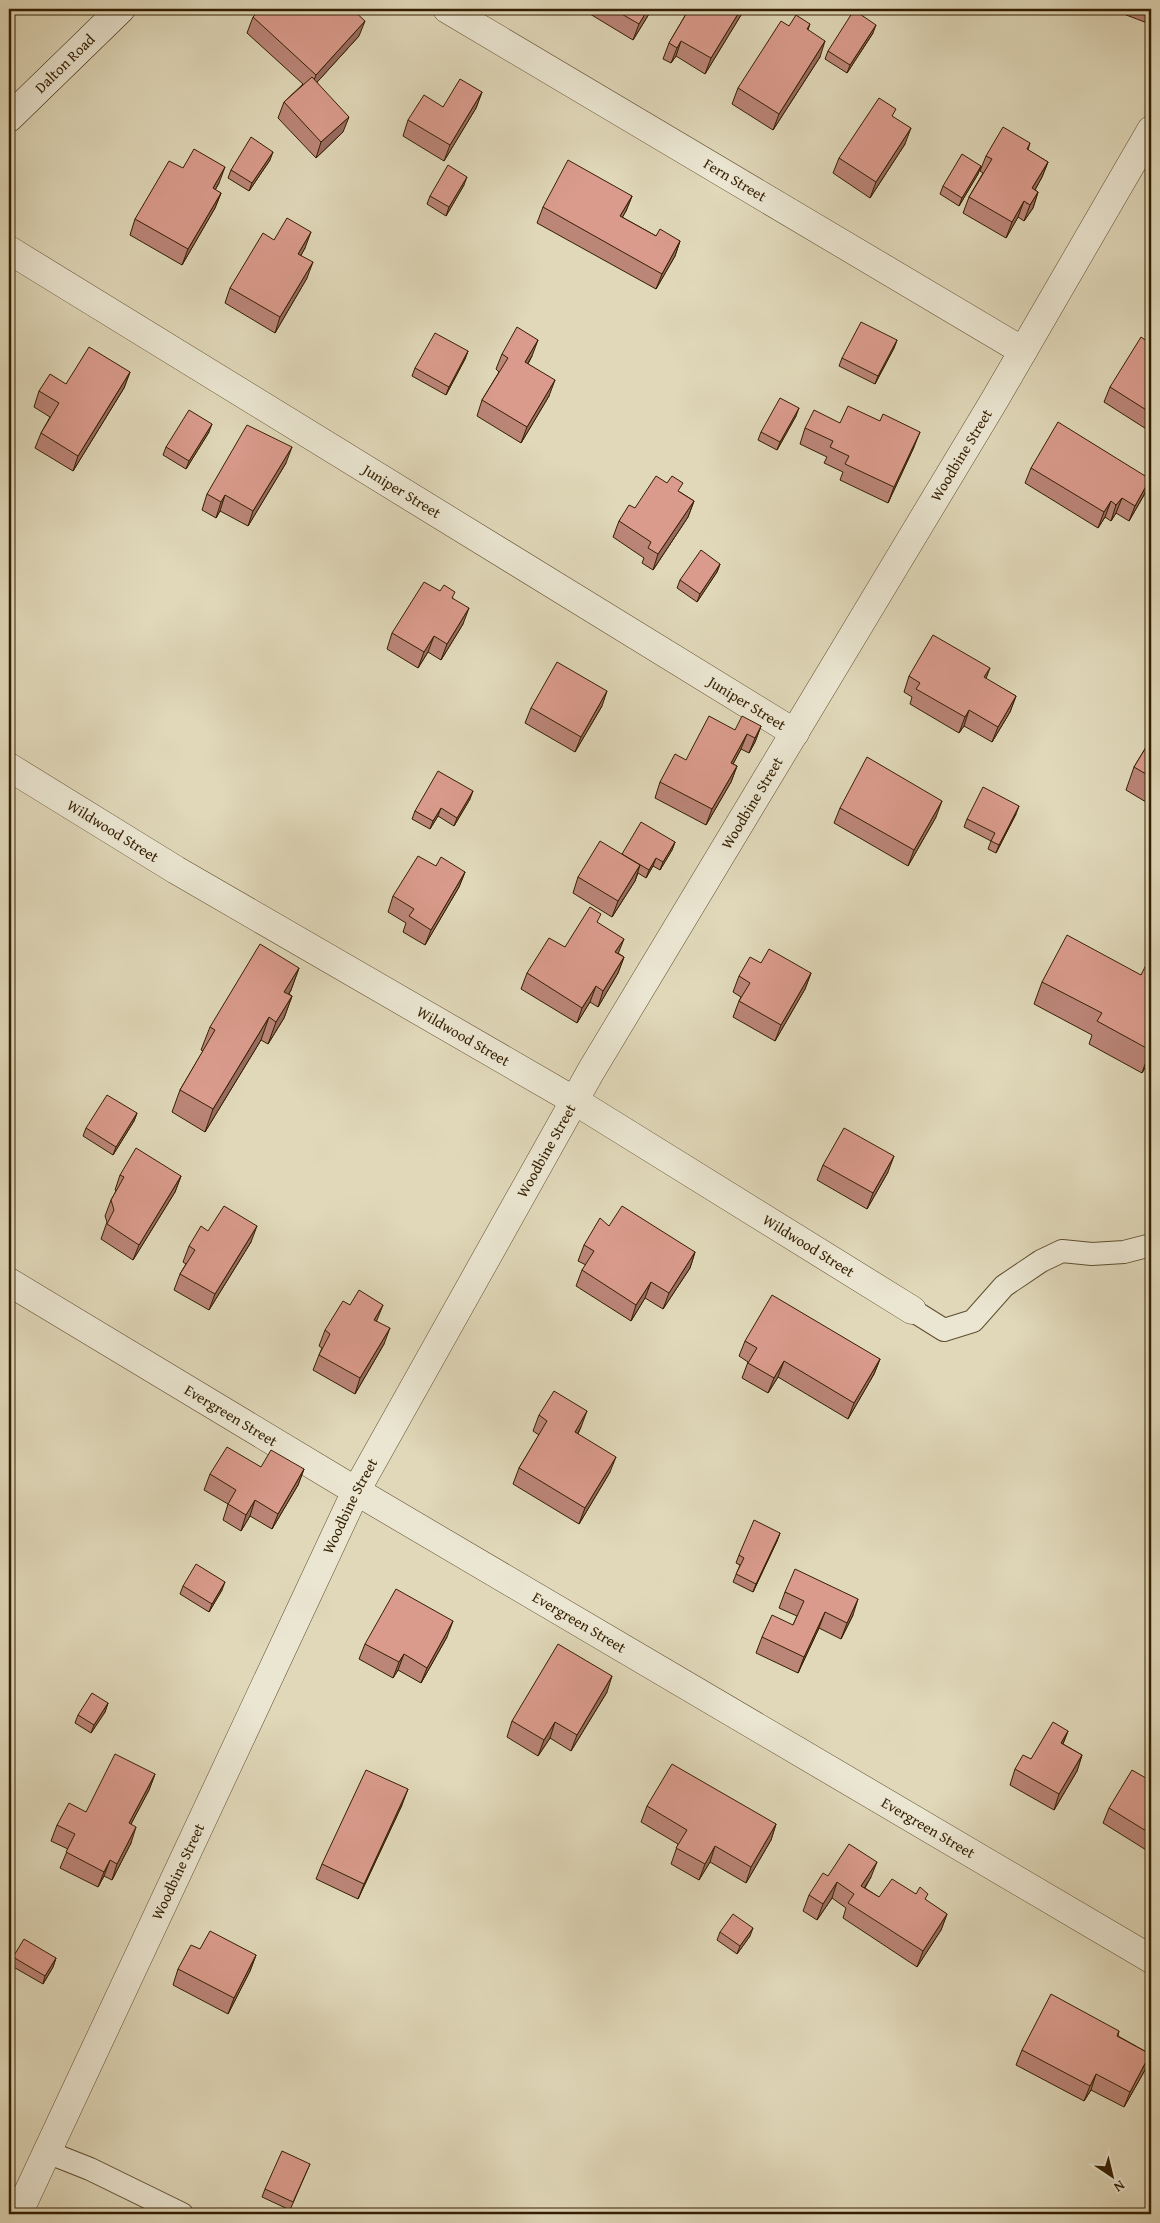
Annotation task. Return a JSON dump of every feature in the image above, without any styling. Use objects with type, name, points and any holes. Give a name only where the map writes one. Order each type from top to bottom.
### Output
[{"type":"street","name":"Dalton Road","points":[[9,118],[121,9]]},
{"type":"street","name":"Fern Street","points":[[447,9],[1023,351]]},
{"type":"street","name":"Woodbine Street","points":[[18,2214],[356,1491],[575,1101],[1023,351],[1151,130]]},
{"type":"street","name":"Juniper Street","points":[[9,250],[795,733]]},
{"type":"street","name":"Wildwood Street","points":[[9,767],[176,870],[575,1101],[912,1310]]},
{"type":"street","name":"Evergreen Street","points":[[9,1282],[356,1491],[1151,1959]]},
{"type":"lane","points":[[912,1310],[944,1330],[972,1321],[1004,1286],[1041,1261],[1062,1251],[1092,1254],[1124,1252],[1151,1245]]},
{"type":"lane","points":[[47,2152],[90,2169],[182,2214]]},
{"type":"building","points":[[261,9],[333,9],[340,15],[345,9],[352,9],[365,21],[316,75],[253,17]]},
{"type":"building","points":[[613,9],[648,9],[639,24]]},
{"type":"building","points":[[689,9],[741,9],[711,58],[681,41],[677,48],[669,43]]},
{"type":"building","points":[[854,10],[876,25],[850,65],[828,51]]},
{"type":"building","points":[[796,15],[810,24],[807,29],[825,41],[779,114],[738,88],[781,21],[789,26]]},
{"type":"building","points":[[312,77],[349,117],[321,142],[284,102]]},
{"type":"building","points":[[460,79],[482,92],[450,145],[408,120],[424,95],[443,107]]},
{"type":"building","points":[[879,98],[896,109],[892,116],[911,128],[876,182],[839,158]]},
{"type":"building","points":[[1003,127],[1030,143],[1027,149],[1048,162],[1032,188],[1038,192],[1030,205],[1024,201],[1012,222],[969,197],[992,159],[986,156]]},
{"type":"building","points":[[251,137],[273,152],[252,183],[231,170]]},
{"type":"building","points":[[194,149],[225,167],[213,188],[221,193],[188,249],[135,219],[169,161],[183,168]]},
{"type":"building","points":[[962,154],[981,166],[962,198],[943,186]]},
{"type":"building","points":[[568,160],[632,196],[620,216],[656,236],[660,229],[680,241],[662,274],[543,207]]},
{"type":"building","points":[[448,165],[467,177],[449,207],[430,196]]},
{"type":"building","points":[[287,218],[311,232],[298,254],[313,262],[280,317],[230,288],[263,233],[274,240]]},
{"type":"building","points":[[861,322],[897,340],[878,376],[842,358]]},
{"type":"building","points":[[517,327],[538,340],[525,362],[555,380],[527,427],[482,400],[508,358],[502,354]]},
{"type":"building","points":[[435,333],[468,351],[449,387],[415,368]]},
{"type":"building","points":[[1141,337],[1151,344],[1151,413],[1110,387]]},
{"type":"building","points":[[89,347],[130,372],[78,456],[41,433],[59,403],[39,391],[50,374],[66,384]]},
{"type":"building","points":[[780,398],[799,408],[780,442],[761,432]]},
{"type":"building","points":[[848,406],[880,421],[883,414],[920,432],[894,487],[845,464],[849,456],[830,447],[833,441],[805,428],[814,410],[840,423]]},
{"type":"building","points":[[189,410],[212,424],[189,461],[166,447]]},
{"type":"building","points":[[1058,422],[1150,479],[1135,506],[1122,498],[1116,505],[1111,501],[1104,512],[1031,468]]},
{"type":"building","points":[[247,425],[292,447],[253,511],[225,495],[221,502],[207,494]]},
{"type":"building","points":[[656,476],[667,483],[672,476],[683,483],[678,491],[694,501],[658,554],[648,548],[651,542],[619,521],[629,505],[635,508]]},
{"type":"building","points":[[701,550],[720,564],[700,594],[680,580]]},
{"type":"building","points":[[9,573],[14,576],[9,585]]},
{"type":"building","points":[[424,582],[440,591],[444,585],[455,592],[452,598],[469,608],[447,644],[434,636],[424,652],[392,633]]},
{"type":"building","points":[[933,635],[990,668],[984,677],[1016,696],[998,727],[969,710],[965,717],[916,689],[920,683],[909,676]]},
{"type":"building","points":[[557,662],[607,691],[581,737],[531,708]]},
{"type":"building","points":[[709,716],[735,730],[742,716],[761,726],[755,738],[747,734],[731,763],[737,766],[712,809],[660,782],[675,754],[686,760]]},
{"type":"building","points":[[1151,739],[1151,777],[1134,767]]},
{"type":"building","points":[[867,757],[942,801],[914,850],[840,808]]},
{"type":"building","points":[[438,771],[473,791],[457,818],[441,808],[433,821],[415,811]]},
{"type":"building","points":[[983,787],[1019,806],[999,845],[991,841],[995,833],[967,819]]},
{"type":"building","points":[[641,822],[675,842],[663,862],[656,858],[649,870],[622,854]]},
{"type":"building","points":[[600,841],[640,865],[618,901],[578,877]]},
{"type":"building","points":[[418,856],[436,866],[441,857],[465,872],[431,930],[409,916],[414,909],[393,896]]},
{"type":"building","points":[[590,907],[601,914],[597,922],[624,939],[615,952],[624,957],[603,991],[596,986],[582,1008],[527,973],[549,938],[565,947]]},
{"type":"building","points":[[1067,935],[1141,975],[1148,961],[1151,963],[1150,1050],[1097,1021],[1102,1013],[1042,982]]},
{"type":"building","points":[[260,944],[299,968],[284,992],[292,996],[276,1022],[269,1017],[213,1109],[180,1090],[215,1030],[210,1027]]},
{"type":"building","points":[[769,949],[811,973],[781,1025],[739,1001],[750,983],[739,976],[750,957],[761,963]]},
{"type":"building","points":[[107,1095],[137,1113],[116,1147],[86,1128]]},
{"type":"building","points":[[844,1128],[894,1156],[873,1193],[823,1165]]},
{"type":"building","points":[[136,1148],[181,1176],[139,1245],[107,1224],[114,1210],[111,1200],[124,1177],[120,1175]]},
{"type":"building","points":[[224,1206],[257,1226],[215,1294],[180,1274],[195,1250],[189,1246],[201,1226],[208,1231]]},
{"type":"building","points":[[622,1206],[695,1252],[669,1293],[651,1282],[636,1305],[582,1270],[594,1251],[584,1245],[600,1218],[609,1226]]},
{"type":"building","points":[[359,1290],[383,1305],[374,1320],[390,1328],[360,1378],[319,1355],[330,1334],[325,1330],[343,1301],[350,1305]]},
{"type":"building","points":[[772,1295],[880,1359],[854,1403],[784,1361],[774,1378],[748,1363],[757,1348],[745,1341]]},
{"type":"building","points":[[554,1391],[587,1411],[575,1432],[616,1457],[585,1508],[519,1468],[547,1421],[539,1415]]},
{"type":"building","points":[[227,1447],[261,1467],[271,1450],[304,1469],[278,1514],[255,1500],[246,1515],[228,1504],[236,1490],[210,1474]]},
{"type":"building","points":[[754,1520],[780,1533],[756,1584],[736,1574],[744,1558],[739,1555]]},
{"type":"building","points":[[196,1564],[225,1582],[212,1604],[183,1586]]},
{"type":"building","points":[[795,1569],[858,1599],[847,1623],[825,1612],[804,1657],[762,1637],[772,1615],[793,1625],[804,1601],[785,1592]]},
{"type":"building","points":[[396,1589],[453,1621],[427,1668],[404,1654],[399,1662],[365,1644]]},
{"type":"building","points":[[558,1644],[612,1676],[577,1735],[555,1722],[544,1740],[512,1721]]},
{"type":"building","points":[[92,1693],[108,1703],[94,1725],[78,1715]]},
{"type":"building","points":[[1053,1722],[1068,1731],[1061,1743],[1082,1755],[1059,1794],[1015,1769],[1023,1755],[1031,1759]]},
{"type":"building","points":[[115,1754],[155,1774],[129,1823],[136,1827],[117,1864],[110,1860],[104,1872],[66,1852],[75,1834],[57,1825],[69,1803],[86,1812]]},
{"type":"building","points":[[672,1764],[776,1824],[751,1867],[715,1846],[705,1864],[676,1848],[687,1830],[647,1806]]},
{"type":"building","points":[[366,1770],[408,1789],[364,1884],[322,1864]]},
{"type":"building","points":[[1132,1770],[1151,1781],[1151,1834],[1109,1808]]},
{"type":"building","points":[[849,1844],[877,1862],[861,1886],[879,1897],[892,1879],[916,1894],[920,1887],[928,1894],[925,1899],[947,1914],[923,1951],[848,1903],[854,1894],[837,1882],[823,1904],[809,1895],[823,1873],[828,1876]]},
{"type":"building","points":[[733,1914],[753,1928],[740,1946],[720,1932]]},
{"type":"building","points":[[210,1931],[256,1955],[234,1998],[178,1969],[191,1945],[200,1949]]},
{"type":"building","points":[[24,1939],[56,1958],[45,1976],[13,1957]]},
{"type":"building","points":[[1051,1994],[1119,2031],[1117,2036],[1150,2054],[1130,2092],[1096,2074],[1090,2086],[1022,2050]]},
{"type":"building","points":[[282,2151],[310,2164],[293,2202],[265,2189]]}]
